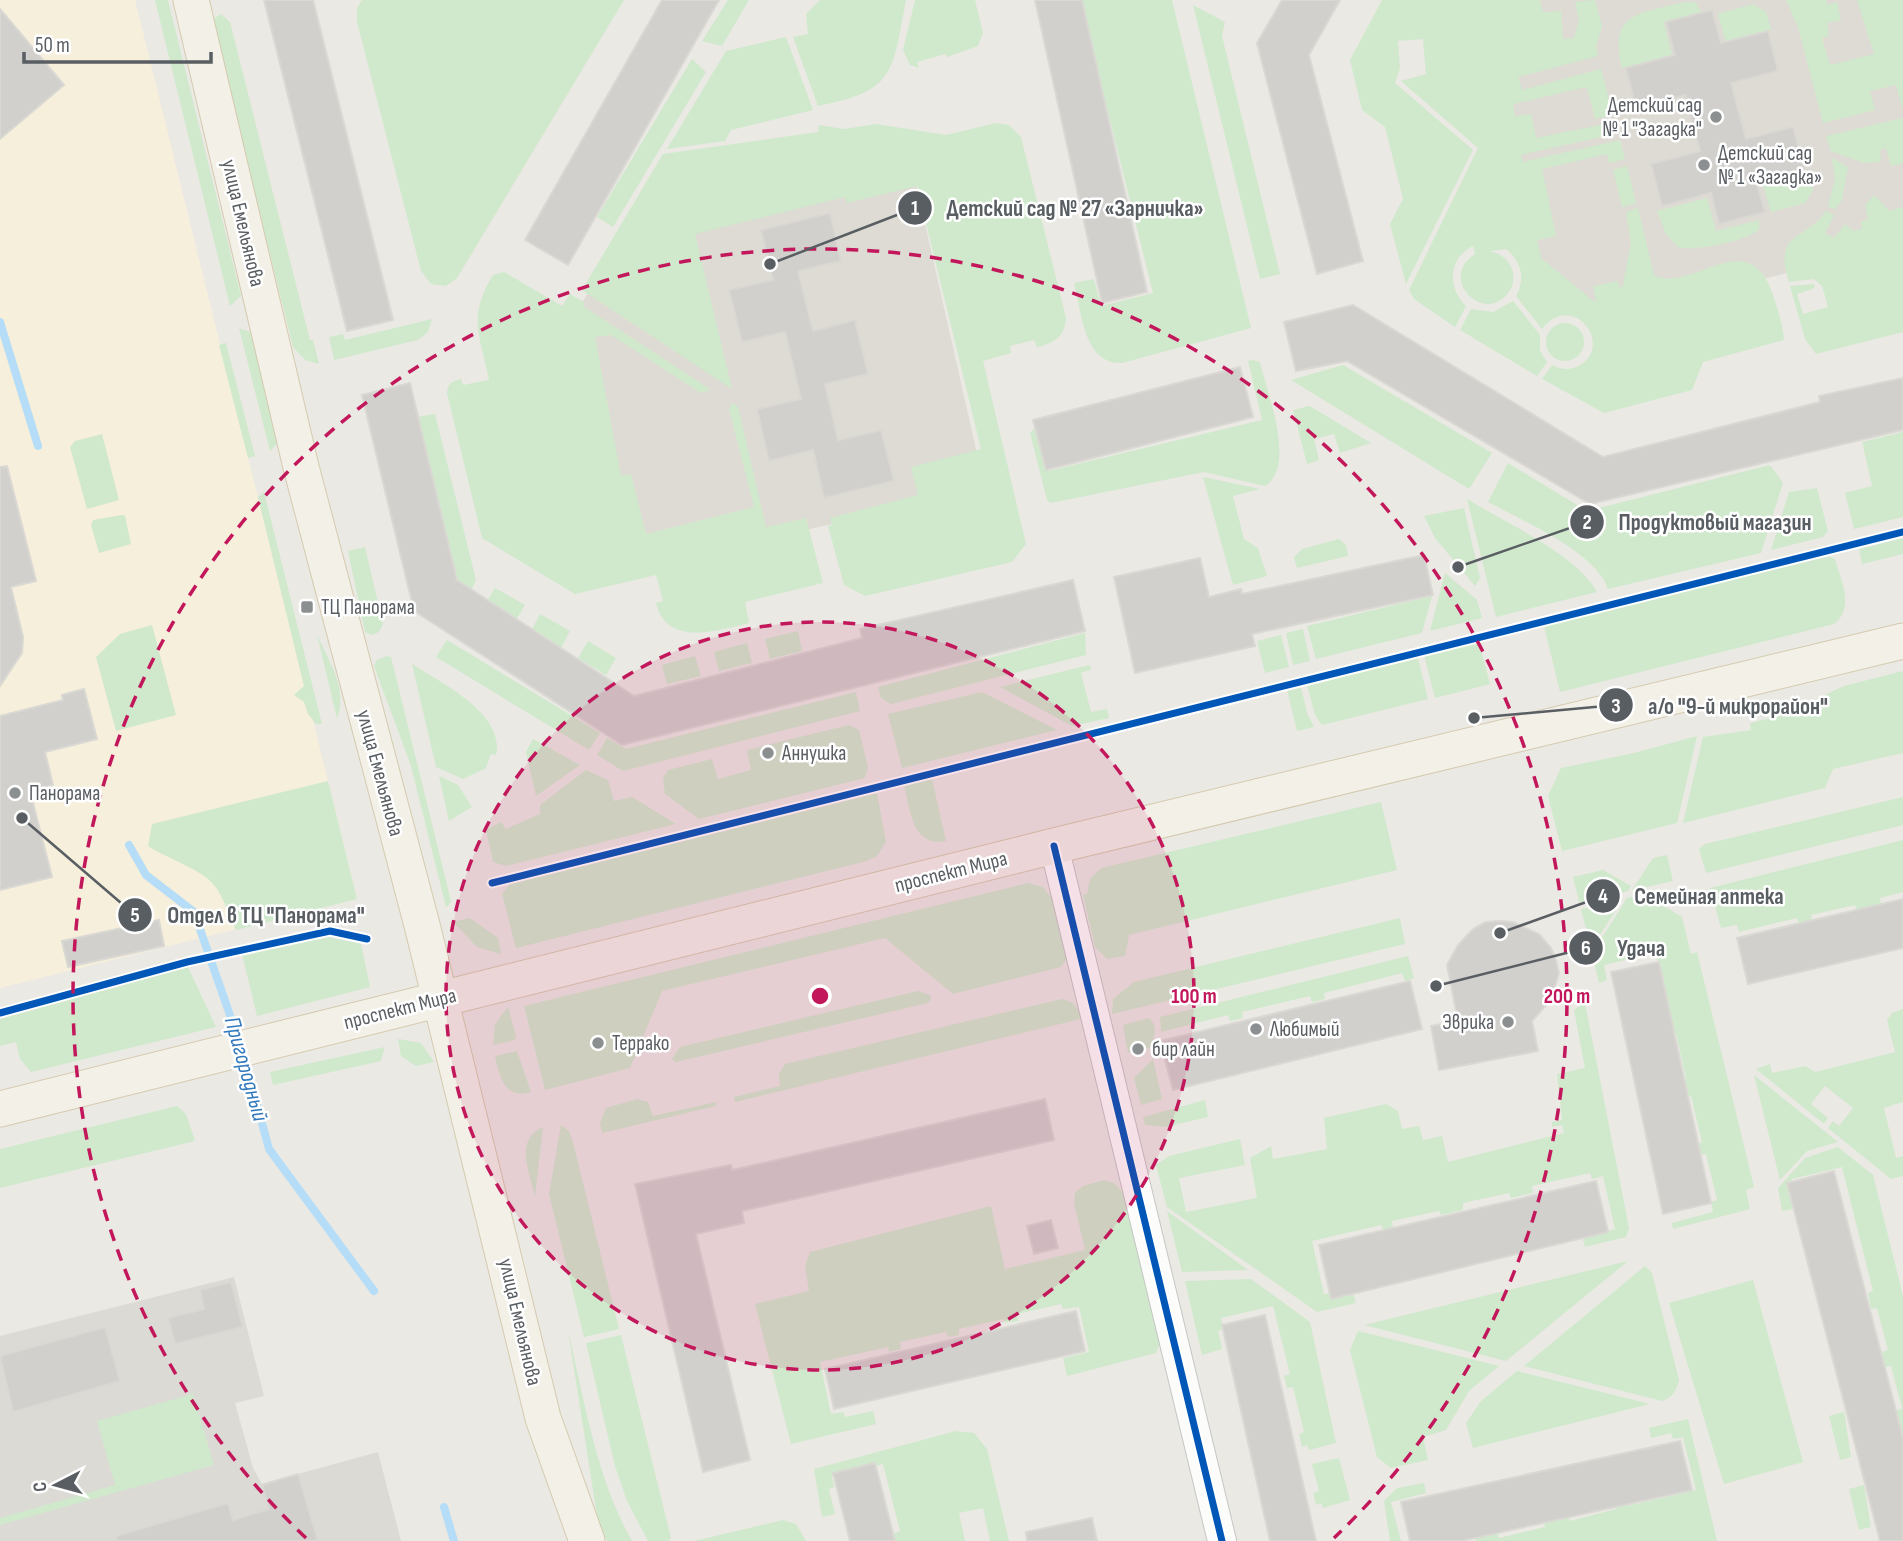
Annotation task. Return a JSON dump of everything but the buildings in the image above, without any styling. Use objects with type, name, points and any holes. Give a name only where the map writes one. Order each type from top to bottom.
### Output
[{"type":"main road","name":"улица Емельянова","points":[[191,0],[301,467],[439,999],[543,1418],[587,1541]]},
{"type":"main road","name":"проспект Мира","points":[[0,1109],[1054,846],[1903,640]]},
{"type":"street","points":[[1054,846],[1222,1541]]},
{"type":"shaded area","points":[[0,0],[135,0],[357,899],[0,988]]},
{"type":"shaded area","name":"Детский сад № 1 «Загадка»","points":[[1465,0],[1882,0],[1903,85],[1903,245],[1598,319],[1530,268]]},
{"type":"shaded area","points":[[781,137],[787,166],[906,140],[985,489],[652,565],[545,362],[670,162]]},
{"type":"shaded area","points":[[234,1277],[264,1396],[235,1403],[253,1468],[262,1484],[378,1452],[401,1541],[0,1541],[0,1336]]},
{"type":"green space","points":[[155,0],[168,0],[241,296],[230,306]]},
{"type":"green space","points":[[362,0],[624,0],[457,278],[446,286],[431,284],[421,271],[357,22],[357,8]]},
{"type":"green space","points":[[728,0],[749,0],[722,46],[702,41]]},
{"type":"green space","points":[[820,0],[906,0],[893,61],[877,85],[844,100],[818,106],[793,37],[808,34],[806,14]]},
{"type":"green space","points":[[915,0],[975,0],[983,33],[978,46],[947,57],[945,54],[917,62],[919,68],[910,65],[903,50]]},
{"type":"green space","points":[[1080,0],[1172,0],[1251,328],[1122,363],[1109,361],[1099,355],[1092,346],[1082,321],[1074,283],[1094,279],[1101,306],[1153,293]]},
{"type":"green space","points":[[1382,0],[1540,0],[1543,12],[1561,11],[1563,39],[1574,38],[1579,20],[1575,2],[1595,0],[1602,26],[1596,47],[1598,56],[1518,77],[1522,90],[1601,69],[1613,114],[1595,119],[1587,87],[1513,104],[1515,116],[1531,114],[1536,138],[1615,122],[1618,133],[1521,155],[1523,162],[1620,140],[1625,159],[1609,163],[1607,154],[1542,169],[1556,236],[1537,240],[1541,258],[1596,303],[1593,286],[1618,281],[1620,289],[1623,285],[1631,242],[1626,212],[1638,208],[1654,275],[1669,279],[1717,265],[1748,263],[1761,272],[1772,292],[1784,340],[1703,362],[1692,390],[1604,413],[1542,379],[1552,365],[1571,369],[1589,357],[1593,347],[1591,335],[1586,325],[1577,318],[1566,315],[1554,318],[1542,329],[1516,296],[1521,283],[1520,271],[1515,259],[1506,249],[1490,251],[1507,261],[1513,272],[1512,286],[1498,302],[1487,304],[1477,301],[1468,295],[1462,286],[1461,275],[1465,264],[1475,254],[1473,246],[1459,258],[1453,282],[1466,306],[1455,327],[1414,299],[1409,290],[1478,148],[1401,81],[1426,74],[1423,39],[1398,41],[1400,68],[1395,83],[1473,150],[1406,284],[1390,224],[1403,199],[1385,127],[1362,110],[1350,60]]},
{"type":"green space","points":[[1786,0],[1826,0],[1827,5],[1837,2],[1841,20],[1827,23],[1829,36],[1822,38],[1830,65],[1874,54],[1857,0],[1903,0],[1903,110],[1896,85],[1870,91],[1875,110],[1823,123],[1798,27]]},
{"type":"green space","points":[[1695,2],[1702,13],[1664,23],[1672,55],[1622,68],[1619,49],[1624,25],[1642,13]]},
{"type":"green space","points":[[1753,4],[1766,12],[1771,30],[1726,42],[1718,14]]},
{"type":"green space","points":[[1193,5],[1225,22],[1222,36],[1280,274],[1260,279]]},
{"type":"green space","points":[[221,14],[230,22],[310,340],[313,340],[319,364],[305,360],[293,347],[212,20]]},
{"type":"green space","points":[[786,37],[813,110],[731,130],[725,141],[667,149],[726,51]]},
{"type":"green space","points":[[692,59],[706,72],[613,227],[597,217]]},
{"type":"green space","points":[[1903,118],[1903,163],[1891,166],[1886,148],[1880,150],[1881,162],[1864,163],[1831,151],[1826,136]]},
{"type":"green space","points":[[996,123],[1009,125],[1021,137],[1066,318],[1061,334],[1053,341],[1037,347],[1034,340],[1010,346],[1011,353],[983,361],[1026,544],[1012,562],[865,596],[844,585],[828,526],[832,525],[830,518],[918,495],[911,467],[981,449],[917,186],[847,203],[845,197],[695,234],[732,389],[582,290],[663,154],[818,132],[819,125],[844,129],[876,124],[946,135]]},
{"type":"green space","points":[[1832,158],[1848,167],[1842,200],[1835,209],[1828,207],[1835,179]]},
{"type":"green space","points":[[1627,166],[1636,203],[1622,207],[1613,170]]},
{"type":"green space","points":[[1808,172],[1813,190],[1805,203],[1771,212],[1763,184]]},
{"type":"green space","points":[[1874,195],[1889,211],[1903,207],[1903,332],[1816,354],[1805,339],[1790,286],[1814,284],[1815,288],[1797,294],[1803,314],[1828,307],[1822,286],[1814,279],[1789,282],[1785,253],[1793,239],[1826,211],[1834,215],[1825,233],[1834,238],[1845,224],[1854,231],[1862,229],[1861,222],[1868,219],[1865,205]]},
{"type":"green space","points":[[1707,198],[1716,231],[1759,220],[1759,229],[1744,238],[1720,244],[1695,248],[1678,247],[1666,234],[1657,211]]},
{"type":"green space","points":[[504,272],[562,306],[570,294],[584,302],[583,306],[711,390],[701,393],[611,335],[595,337],[621,476],[631,474],[646,534],[754,507],[729,409],[733,403],[738,407],[766,527],[806,518],[823,583],[745,602],[749,623],[709,632],[682,631],[671,626],[662,617],[656,603],[663,601],[656,575],[575,594],[482,538],[447,393],[449,385],[461,379],[463,385],[489,380],[479,338],[478,315],[480,303],[493,275]]},
{"type":"green space","points":[[1513,301],[1540,335],[1540,351],[1547,362],[1537,376],[1460,330],[1471,309],[1493,312]]},
{"type":"green space","points":[[432,319],[428,332],[418,340],[334,360],[329,337],[343,334],[345,340]]},
{"type":"green space","points":[[1565,323],[1578,329],[1584,342],[1578,355],[1565,361],[1552,355],[1546,342],[1552,329]]},
{"type":"green space","points":[[239,328],[253,333],[281,440],[270,451]]},
{"type":"green space","points":[[226,343],[255,456],[248,458],[219,345]]},
{"type":"green space","points":[[1248,361],[1260,362],[1279,446],[1279,463],[1274,476],[1265,486],[1204,472],[1051,503],[1047,500],[1030,433],[1036,426],[1048,471],[1262,420]]},
{"type":"green space","points":[[1343,365],[1492,453],[1469,489],[1291,380]]},
{"type":"green space","points":[[1309,406],[1371,443],[1340,453],[1334,434],[1314,439],[1319,460],[1307,464],[1293,410]]},
{"type":"green space","points":[[435,414],[476,580],[470,592],[456,584],[417,417]]},
{"type":"green space","points":[[1903,432],[1903,517],[1854,529],[1845,493],[1872,486],[1862,442]]},
{"type":"green space","points":[[102,434],[119,500],[87,509],[70,447],[75,441]]},
{"type":"green space","points":[[1508,463],[1587,511],[1770,465],[1783,483],[1761,553],[1608,589],[1601,575],[1573,550],[1488,502]]},
{"type":"green space","points":[[1203,477],[1260,489],[1233,496],[1244,539],[1258,548],[1267,576],[1233,585]]},
{"type":"green space","points":[[1817,488],[1828,531],[1823,537],[1771,550],[1789,492]]},
{"type":"green space","points":[[264,492],[322,724],[316,724],[308,714],[304,702],[294,695],[304,686],[258,497]]},
{"type":"green space","points":[[1467,499],[1574,565],[1597,592],[1496,617]]},
{"type":"green space","points":[[1464,508],[1480,578],[1475,586],[1435,538],[1424,516]]},
{"type":"green space","points":[[125,516],[131,544],[99,553],[91,525],[93,520]]},
{"type":"green space","points":[[1903,538],[1903,554],[1862,564],[1859,549]]},
{"type":"green space","points":[[1339,539],[1346,545],[1348,556],[1297,568],[1294,557],[1302,549]]},
{"type":"green space","points":[[365,547],[383,624],[379,632],[372,635],[365,632],[348,551]]},
{"type":"green space","points":[[1828,556],[1835,559],[1845,593],[1844,610],[1834,624],[1560,692],[1544,626]]},
{"type":"green space","points":[[1445,573],[1477,600],[1482,618],[1430,631]]},
{"type":"green space","points":[[495,588],[525,605],[516,620],[486,603]]},
{"type":"green space","points":[[1432,596],[1422,633],[1316,659],[1307,626]]},
{"type":"green space","points":[[540,614],[570,631],[561,648],[531,631]]},
{"type":"green space","points":[[152,625],[176,715],[116,731],[96,657],[120,634]]},
{"type":"green space","points":[[1303,629],[1310,661],[1293,665],[1286,633]]},
{"type":"green space","points":[[798,631],[802,651],[770,659],[765,639]]},
{"type":"green space","points":[[1085,633],[1086,655],[891,704],[881,698],[878,687]]},
{"type":"green space","points":[[317,634],[339,686],[340,707],[337,719]]},
{"type":"green space","points":[[1281,635],[1289,667],[1265,673],[1257,641]]},
{"type":"green space","points":[[447,640],[600,733],[589,750],[436,657]]},
{"type":"green space","points":[[588,641],[616,658],[606,675],[578,658]]},
{"type":"green space","points":[[1479,642],[1490,684],[1435,698],[1424,655]]},
{"type":"green space","points":[[747,643],[752,663],[719,671],[714,652]]},
{"type":"green space","points":[[695,656],[701,676],[667,684],[662,665]]},
{"type":"green space","points":[[391,657],[451,901],[446,907],[411,766],[374,666],[377,660]]},
{"type":"green space","points":[[1418,658],[1428,699],[1322,725],[1315,715],[1307,685]]},
{"type":"green space","points":[[412,664],[454,690],[481,713],[491,726],[496,740],[496,755],[491,754],[486,768],[463,779],[436,767]]},
{"type":"green space","points":[[1089,665],[1092,669],[1081,673],[1091,712],[1107,709],[1109,718],[1072,726],[1000,687]]},
{"type":"green space","points":[[1903,671],[1903,753],[1833,769],[1825,788],[1683,823],[1703,737],[1751,730],[1750,723],[1779,716],[1844,686]]},
{"type":"green space","points":[[1301,687],[1307,713],[1314,727],[1297,731],[1287,690]]},
{"type":"green space","points":[[856,692],[860,711],[623,771],[597,755],[607,738],[626,749]]},
{"type":"green space","points":[[982,692],[1057,730],[902,768],[888,714]]},
{"type":"green space","points":[[849,725],[859,730],[868,767],[865,778],[699,819],[665,794],[663,778],[668,770],[712,759],[718,779],[751,770],[747,750]]},
{"type":"green space","points":[[1697,736],[1677,823],[1562,851],[1548,796],[1561,768],[1634,753]]},
{"type":"green space","points":[[533,739],[580,765],[536,796],[526,752]]},
{"type":"green space","points":[[586,770],[608,780],[614,801],[632,797],[676,824],[506,866],[493,862],[486,830],[501,822],[506,829],[540,814],[540,805]]},
{"type":"green space","points":[[439,776],[458,785],[472,807],[449,821]]},
{"type":"green space","points":[[932,779],[946,841],[935,842],[919,833],[908,805],[904,785]]},
{"type":"green space","points":[[328,781],[357,899],[236,930],[221,895],[209,880],[148,846],[152,824]]},
{"type":"green space","points":[[877,793],[886,842],[877,856],[867,861],[516,948],[502,894],[510,884]]},
{"type":"green space","points":[[1903,797],[1903,825],[1706,873],[1699,849],[1705,844]]},
{"type":"green space","points":[[1381,802],[1397,870],[1129,935],[1125,956],[1107,959],[1095,947],[1083,895],[1087,894],[1090,879],[1101,868]]},
{"type":"green space","points":[[1903,840],[1903,892],[1880,898],[1881,904],[1857,910],[1855,905],[1811,915],[1812,921],[1799,924],[1797,918],[1739,932],[1737,925],[1721,928],[1710,888]]},
{"type":"green space","points":[[1667,855],[1673,881],[1632,890],[1653,858]]},
{"type":"green space","points":[[1603,870],[1631,886],[1628,891],[1579,902],[1573,877]]},
{"type":"green space","points":[[1028,883],[1043,887],[1050,896],[1054,894],[1068,957],[1061,967],[953,994],[885,938],[662,991],[630,1068],[545,1090],[524,1006]]},
{"type":"green space","points":[[1644,894],[1682,917],[1691,954],[1697,952],[1754,1187],[1746,1190],[1750,1209],[1673,1229],[1672,1223],[1713,1212],[1711,1202],[1717,1200],[1706,1154],[1699,1155],[1697,1144],[1702,1142],[1691,1096],[1685,1097],[1681,1081],[1686,1079],[1676,1033],[1669,1034],[1672,1021],[1656,953],[1604,965],[1607,980],[1599,983],[1592,953],[1627,898]]},
{"type":"green space","points":[[1623,899],[1591,949],[1581,909]]},
{"type":"green space","points":[[470,918],[498,938],[501,954],[477,947],[453,922]]},
{"type":"green space","points":[[1400,918],[1405,944],[1112,1014],[1113,999],[1134,982]]},
{"type":"green space","points":[[329,937],[361,944],[370,987],[257,1016],[242,954]]},
{"type":"green space","points":[[1408,956],[1414,978],[1405,981],[1402,973],[1324,993],[1325,999],[1312,1002],[1310,996],[1242,1012],[1243,1018],[1230,1021],[1228,1015],[1161,1032],[1160,1017]]},
{"type":"green space","points":[[188,967],[216,1027],[31,1072],[20,1059],[16,1042],[0,1046],[0,1019]]},
{"type":"green space","points":[[918,991],[930,995],[928,1003],[676,1062],[672,1059],[680,1047]]},
{"type":"green space","points":[[1062,999],[1073,1003],[1085,1018],[735,1102],[734,1097],[780,1086],[779,1074],[785,1064]]},
{"type":"green space","points":[[1585,1003],[1629,1228],[1626,1237],[1585,1247],[1583,1238],[1615,1229],[1603,1176],[1592,1179],[1590,1173],[1532,1186],[1533,1193],[1511,1198],[1509,1193],[1463,1203],[1463,1210],[1441,1215],[1439,1211],[1392,1221],[1393,1227],[1383,1230],[1381,1225],[1312,1241],[1324,1294],[1353,1293],[1356,1303],[1317,1312],[1167,1207],[1156,1165],[1169,1156],[1240,1139],[1245,1165],[1179,1178],[1186,1212],[1257,1198],[1250,1158],[1271,1146],[1273,1159],[1327,1149],[1324,1118],[1386,1104],[1398,1111],[1402,1129],[1419,1126],[1423,1140],[1442,1136],[1448,1162],[1564,1133],[1562,1125],[1552,1127],[1552,1122],[1562,1120],[1557,1074],[1585,1068],[1574,1010]]},
{"type":"green space","points":[[508,1007],[515,1040],[493,1045],[495,1024]]},
{"type":"green space","points":[[1903,1009],[1903,1102],[1884,1108],[1896,1158],[1903,1156],[1903,1176],[1891,1179],[1828,1128],[1833,1121],[1839,1126],[1853,1108],[1825,1086],[1811,1104],[1828,1118],[1824,1124],[1756,1069],[1770,1064],[1772,1073],[1805,1066],[1815,1072],[1895,1052],[1887,1020],[1892,1013]]},
{"type":"green space","points":[[1149,1018],[1155,1029],[1150,1048],[1128,1053],[1123,1025]]},
{"type":"green space","points":[[398,1039],[421,1043],[434,1062],[416,1066],[401,1056]]},
{"type":"green space","points":[[385,1047],[381,1061],[273,1085],[270,1072]]},
{"type":"green space","points":[[517,1051],[531,1092],[515,1093],[509,1090],[501,1079],[495,1056]]},
{"type":"green space","points":[[1153,1059],[1162,1099],[1141,1105],[1134,1078]]},
{"type":"green space","points":[[1754,1075],[1838,1142],[1807,1151],[1780,1180]]},
{"type":"green space","points":[[637,1099],[648,1102],[653,1116],[716,1102],[716,1106],[602,1133],[600,1123],[606,1108]]},
{"type":"green space","points":[[1205,1100],[1208,1117],[1165,1127],[1145,1125],[1143,1117]]},
{"type":"green space","points":[[177,1106],[186,1114],[195,1141],[0,1188],[0,1149]]},
{"type":"green space","points":[[561,1125],[569,1131],[573,1142],[619,1329],[584,1337],[549,1194]]},
{"type":"green space","points":[[543,1127],[535,1196],[527,1167],[526,1148],[534,1133]]},
{"type":"green space","points":[[1838,1147],[1873,1175],[1903,1296],[1903,1439],[1896,1411],[1902,1408],[1891,1366],[1885,1367],[1882,1352],[1888,1350],[1877,1308],[1871,1309],[1868,1293],[1873,1291],[1842,1167],[1792,1179],[1794,1190],[1788,1192],[1793,1209],[1782,1211],[1778,1188],[1805,1158]]},
{"type":"green space","points":[[1104,1180],[1114,1183],[1126,1196],[1160,1344],[1156,1353],[1067,1376],[1063,1358],[1089,1352],[1079,1307],[1063,1309],[1061,1304],[1017,1314],[1018,1321],[1005,1323],[1004,1319],[959,1329],[959,1335],[948,1337],[946,1332],[900,1342],[901,1349],[889,1352],[888,1347],[820,1362],[831,1414],[843,1412],[845,1417],[873,1411],[876,1424],[791,1444],[755,1304],[809,1291],[805,1266],[810,1252],[991,1206],[1005,1269],[1085,1250],[1074,1203],[1075,1193],[1083,1186]]},
{"type":"green space","points":[[1167,1211],[1248,1270],[1182,1272]]},
{"type":"green space","points":[[1628,1261],[1506,1361],[1364,1325]]},
{"type":"green space","points":[[1645,1266],[1652,1273],[1679,1380],[1671,1396],[1662,1401],[1524,1366]]},
{"type":"green space","points":[[1251,1279],[1310,1322],[1336,1443],[1309,1450],[1307,1445],[1302,1447],[1299,1434],[1304,1432],[1293,1387],[1287,1388],[1284,1376],[1290,1374],[1273,1306],[1221,1318],[1224,1329],[1218,1331],[1222,1349],[1202,1355],[1185,1281]]},
{"type":"green space","points":[[1753,1280],[1803,1462],[1724,1484],[1669,1303]]},
{"type":"green space","points":[[568,1331],[600,1465],[632,1541],[607,1541],[598,1522]]},
{"type":"green space","points":[[1358,1331],[1499,1366],[1469,1391],[1446,1430],[1423,1437],[1428,1460],[1391,1468],[1377,1457],[1350,1350]]},
{"type":"green space","points":[[621,1335],[671,1538],[668,1541],[648,1541],[627,1501],[615,1466],[586,1343]]},
{"type":"green space","points":[[1517,1371],[1650,1404],[1473,1448],[1466,1423],[1481,1401]]},
{"type":"green space","points":[[193,1394],[214,1465],[0,1525],[0,1518],[115,1485],[97,1421]]},
{"type":"green space","points":[[1844,1412],[1851,1457],[1840,1460],[1829,1416]]},
{"type":"green space","points":[[1688,1419],[1717,1541],[1476,1541],[1475,1538],[1497,1533],[1499,1538],[1545,1527],[1544,1521],[1568,1515],[1570,1521],[1616,1509],[1615,1503],[1625,1501],[1627,1506],[1696,1490],[1683,1437],[1673,1439],[1671,1433],[1651,1438],[1649,1428]]},
{"type":"green space","points":[[956,1431],[974,1433],[987,1449],[1009,1541],[990,1541],[983,1508],[959,1513],[965,1541],[896,1541],[894,1534],[900,1531],[883,1464],[832,1477],[834,1487],[829,1489],[835,1514],[822,1517],[814,1469]]},
{"type":"green space","points":[[1339,1458],[1350,1500],[1323,1508],[1321,1503],[1316,1505],[1313,1493],[1319,1491],[1312,1464]]},
{"type":"green space","points":[[1424,1483],[1426,1493],[1391,1502],[1401,1541],[1390,1541],[1384,1501],[1397,1488]]},
{"type":"green space","points":[[1864,1485],[1871,1527],[1859,1530],[1849,1489]]},
{"type":"green space","points":[[783,1520],[796,1524],[806,1541],[694,1541]]},
{"type":"waterway","name":"Пригородный","points":[[0,322],[38,446]]},
{"type":"waterway","name":"Пригородный","points":[[129,845],[146,875],[194,912],[239,1041]]},
{"type":"waterway","name":"Пригородный","points":[[244,1057],[269,1149],[374,1291]]},
{"type":"waterway","name":"Пригородный","points":[[444,1507],[454,1541]]},
{"type":"cycle path","points":[[492,883],[1903,532]]},
{"type":"cycle path","points":[[1054,846],[1222,1541]]},
{"type":"cycle path","points":[[0,1013],[187,962],[330,931],[367,939]]},
{"type":"place","name":"Детский сад № 1 \"Загадка\"","points":[[1716,117]]},
{"type":"place","name":"Детский сад № 1 «Загадка»","points":[[1704,165]]},
{"type":"place","name":"Детский сад № 27 «Зарничка»","points":[[770,264]]},
{"type":"place","name":"Продуктовый магазин","points":[[1458,567]]},
{"type":"place","name":"ТЦ Панорама","points":[[307,607]]},
{"type":"place","name":"а/о \"9-й микрорайон\"","points":[[1474,718]]},
{"type":"place","name":"Аннушка","points":[[768,753]]},
{"type":"place","name":"Панорама","points":[[15,793]]},
{"type":"place","name":"Отдел в ТЦ \"Панорама\"","points":[[22,818]]},
{"type":"place","name":"Семейная аптека","points":[[1500,933]]},
{"type":"place","name":"Удача","points":[[1436,986]]},
{"type":"place","name":"Эврика","points":[[1508,1022]]},
{"type":"place","name":"Любимый","points":[[1256,1029]]},
{"type":"place","name":"Террако","points":[[598,1043]]},
{"type":"place","name":"бир лайн","points":[[1138,1049]]}]
